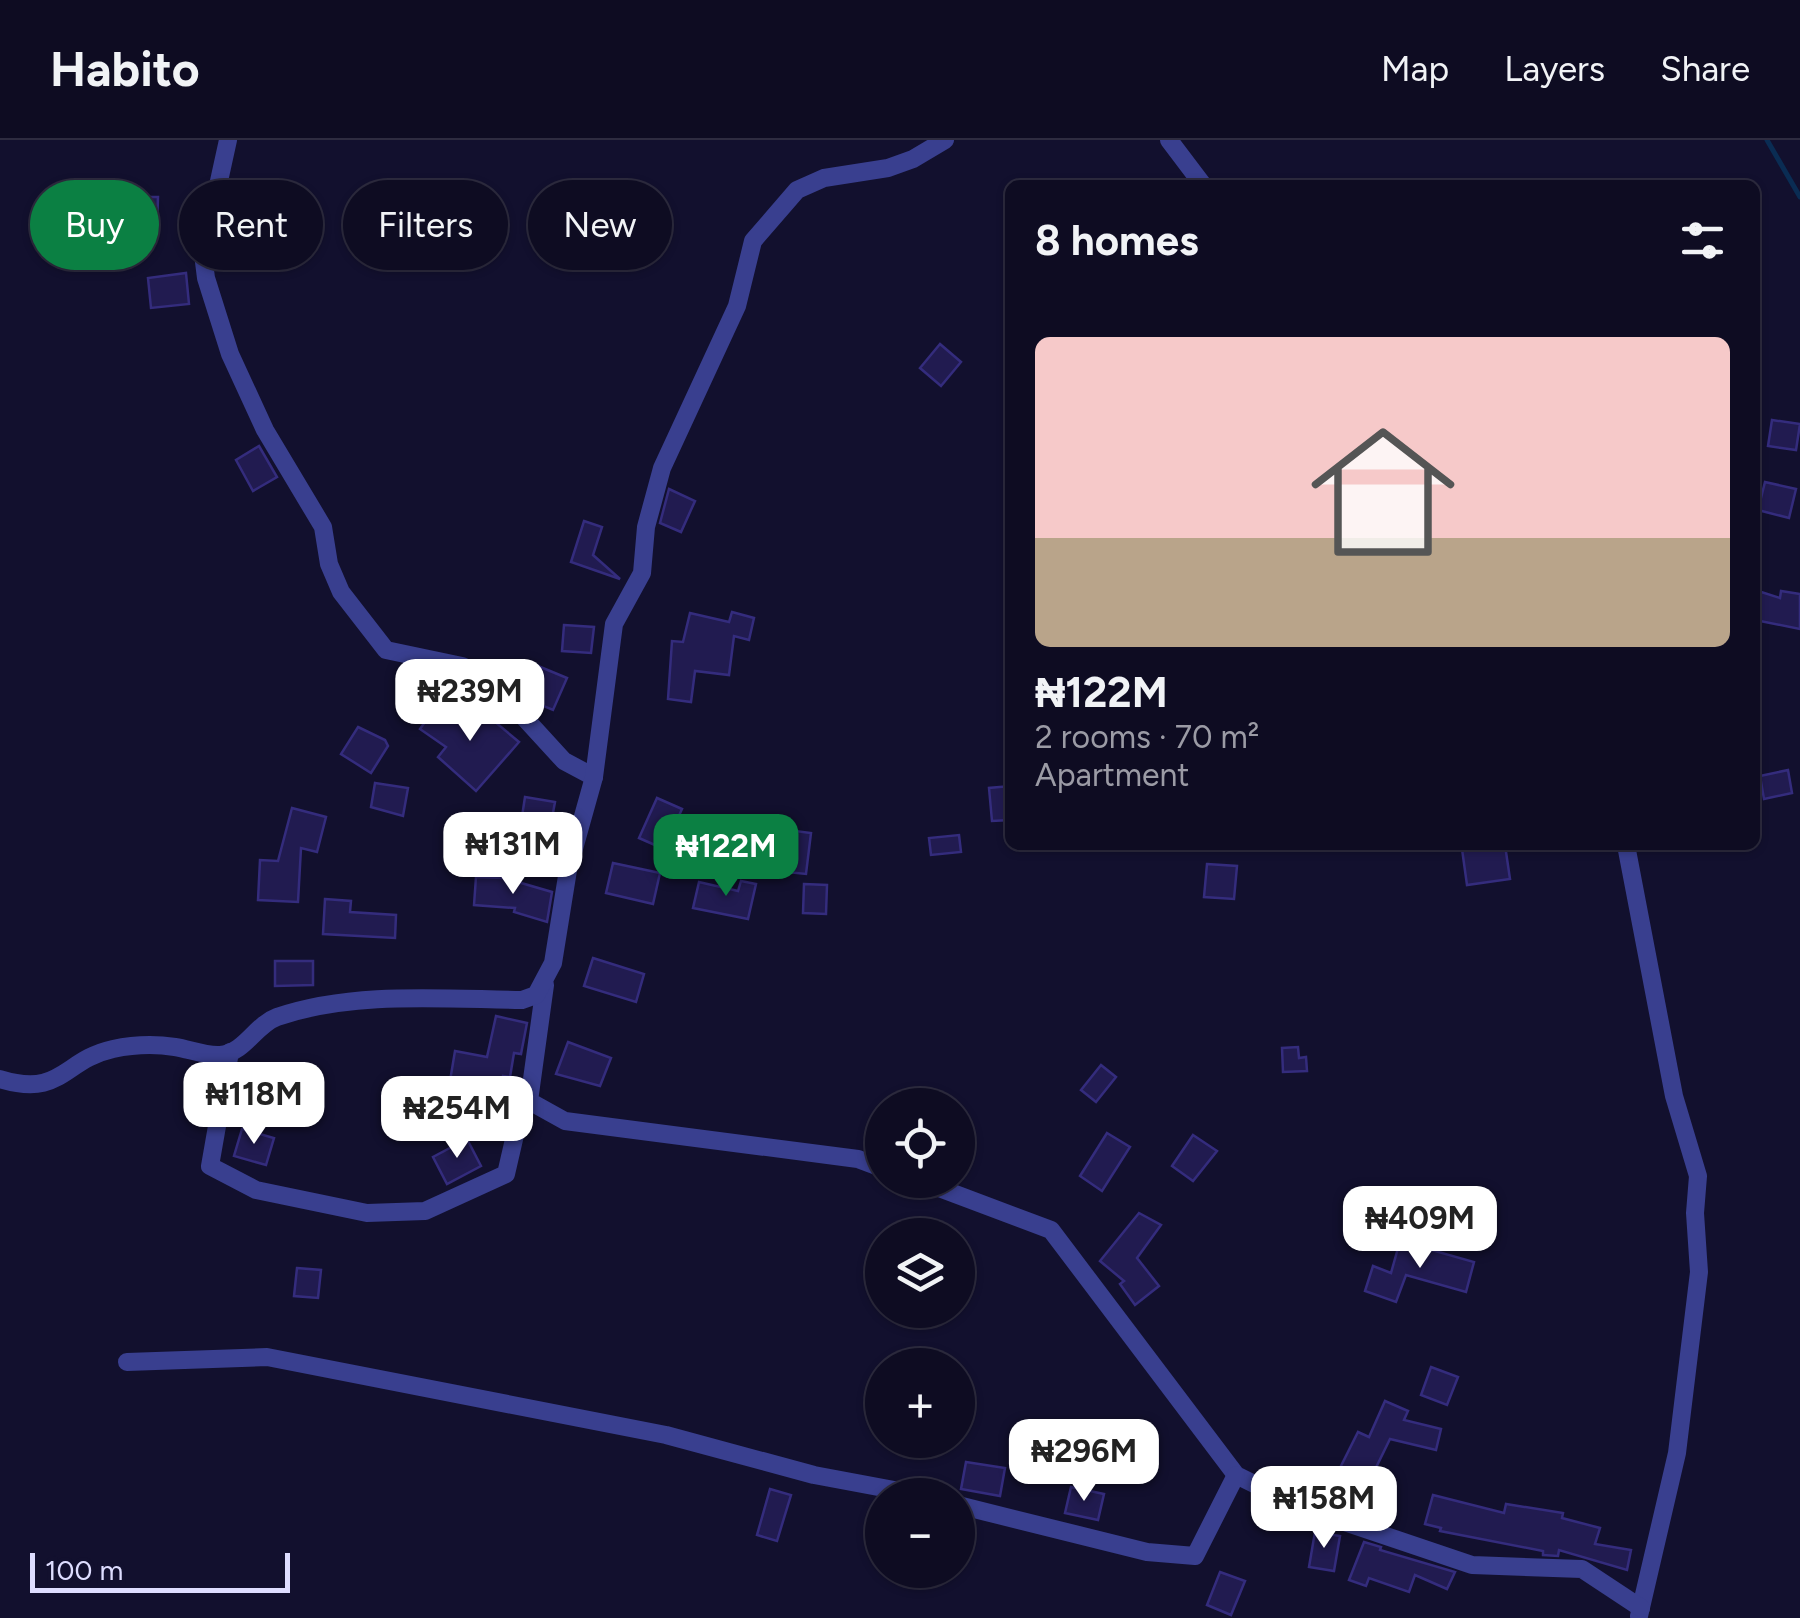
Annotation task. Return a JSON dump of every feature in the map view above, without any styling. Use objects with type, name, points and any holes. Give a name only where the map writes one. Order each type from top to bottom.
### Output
[{"type":"street","points":[[228,140],[204,254],[206,278],[230,354],[265,430],[323,527],[330,564],[341,592],[386,650],[462,666],[487,677],[564,761],[594,777]]},
{"type":"street","points":[[230,1052],[210,1166],[256,1190],[367,1213],[424,1212],[506,1174],[518,1122],[530,1101],[546,984],[568,870],[594,777],[614,624],[642,573],[646,527],[662,468],[737,306],[754,240],[796,190],[824,178],[888,168],[914,159],[945,140]]},
{"type":"street","points":[[1169,140],[1199,180]]},
{"type":"street","points":[[966,1198],[1052,1230],[1236,1475],[1303,1508],[1472,1565],[1582,1569],[1640,1613],[1676,1452],[1699,1272],[1695,1213],[1698,1176],[1674,1096],[1627,850]]},
{"type":"street","points":[[0,1079],[38,1086],[52,1082],[92,1056],[133,1046],[172,1046],[220,1055],[230,1052],[272,1018],[366,1000],[522,1000],[546,984]]},
{"type":"street","points":[[530,1101],[564,1122],[865,1162]]},
{"type":"street","points":[[127,1362],[267,1358],[666,1435],[814,1475],[865,1485]]},
{"type":"street","points":[[975,1509],[1147,1552],[1195,1556],[1236,1475]]},
{"type":"building","points":[[186,273],[189,304],[151,308],[148,278]]},
{"type":"building","points":[[940,344],[961,362],[941,386],[920,368]]},
{"type":"building","points":[[1772,420],[1800,424],[1796,450],[1768,446]]},
{"type":"building","points":[[259,446],[277,477],[253,491],[236,460]]},
{"type":"building","points":[[1765,482],[1796,489],[1789,518],[1760,511]]},
{"type":"building","points":[[669,489],[695,501],[681,532],[660,523]]},
{"type":"building","points":[[584,521],[602,527],[593,555],[620,579],[571,562]]},
{"type":"building","points":[[1781,591],[1800,594],[1800,629],[1760,621],[1760,592],[1780,598]]},
{"type":"building","points":[[732,612],[754,618],[749,640],[734,636],[729,675],[695,671],[691,702],[668,699],[672,641],[683,642],[690,613],[729,622]]},
{"type":"building","points":[[564,625],[594,627],[591,653],[562,651]]},
{"type":"building","points":[[538,666],[567,678],[553,710],[524,698]]},
{"type":"building","points":[[438,704],[462,722],[476,706],[519,742],[476,791],[438,757],[446,747],[420,729]]},
{"type":"building","points":[[358,727],[385,740],[388,746],[371,773],[341,754]]},
{"type":"building","points":[[1788,770],[1792,793],[1764,799],[1760,776]]},
{"type":"building","points":[[375,783],[408,788],[403,816],[371,807]]},
{"type":"building","points":[[1005,786],[1005,820],[992,821],[989,788]]},
{"type":"building","points":[[525,797],[555,802],[548,840],[519,836]]},
{"type":"building","points":[[657,798],[682,809],[664,849],[639,838]]},
{"type":"building","points":[[292,808],[326,817],[317,852],[301,848],[298,902],[258,900],[260,860],[278,861]]},
{"type":"building","points":[[764,827],[811,833],[806,874],[758,869]]},
{"type":"building","points":[[959,835],[961,852],[931,855],[929,838]]},
{"type":"building","points":[[1462,850],[1506,850],[1510,879],[1467,885]]},
{"type":"building","points":[[613,863],[660,873],[653,904],[606,893]]},
{"type":"building","points":[[1207,864],[1237,866],[1234,899],[1204,897]]},
{"type":"building","points":[[476,877],[504,878],[552,892],[547,922],[514,912],[515,908],[474,905]]},
{"type":"building","points":[[741,881],[756,884],[748,919],[693,908],[699,882],[738,891]]},
{"type":"building","points":[[804,884],[827,885],[826,914],[803,913]]},
{"type":"building","points":[[325,899],[351,901],[350,912],[396,915],[395,938],[323,934]]},
{"type":"building","points":[[593,958],[644,974],[636,1002],[584,986]]},
{"type":"building","points":[[275,961],[313,961],[313,985],[275,986]]},
{"type":"building","points":[[496,1016],[527,1023],[521,1054],[514,1053],[510,1077],[503,1076],[501,1091],[450,1081],[455,1051],[487,1057]]},
{"type":"building","points":[[568,1042],[611,1058],[600,1086],[556,1074]]},
{"type":"building","points":[[1298,1047],[1299,1058],[1306,1057],[1307,1071],[1283,1072],[1282,1048]]},
{"type":"building","points":[[1101,1065],[1116,1077],[1096,1102],[1081,1090]]},
{"type":"building","points":[[242,1129],[274,1138],[266,1165],[234,1156]]},
{"type":"building","points":[[1107,1133],[1130,1147],[1102,1191],[1080,1176]]},
{"type":"building","points":[[1193,1135],[1217,1151],[1193,1181],[1172,1166]]},
{"type":"building","points":[[467,1139],[481,1166],[447,1184],[433,1157]]},
{"type":"building","points":[[1139,1213],[1161,1225],[1137,1258],[1159,1286],[1135,1305],[1120,1284],[1124,1281],[1100,1261]]},
{"type":"building","points":[[1400,1241],[1474,1262],[1466,1292],[1406,1275],[1396,1302],[1365,1291],[1373,1266],[1391,1273]]},
{"type":"building","points":[[297,1268],[321,1270],[318,1298],[294,1296]]},
{"type":"building","points":[[1431,1367],[1458,1377],[1447,1405],[1421,1395]]},
{"type":"building","points":[[1385,1401],[1408,1411],[1404,1420],[1441,1429],[1436,1450],[1390,1439],[1364,1492],[1335,1478],[1358,1432],[1369,1437]]},
{"type":"building","points":[[966,1462],[1005,1468],[1000,1496],[975,1492],[975,1478],[963,1478]]},
{"type":"building","points":[[1071,1487],[1104,1494],[1098,1520],[1065,1513]]},
{"type":"building","points":[[770,1489],[791,1495],[777,1541],[757,1535]]},
{"type":"building","points":[[1433,1495],[1504,1513],[1506,1504],[1563,1513],[1562,1518],[1600,1528],[1595,1544],[1631,1550],[1627,1570],[1559,1550],[1558,1556],[1543,1555],[1543,1551],[1440,1531],[1441,1528],[1425,1524]]},
{"type":"building","points":[[1315,1532],[1340,1536],[1334,1571],[1309,1567]]},
{"type":"building","points":[[1364,1542],[1455,1572],[1447,1589],[1415,1575],[1409,1592],[1369,1578],[1366,1586],[1349,1580]]},
{"type":"building","points":[[1220,1572],[1245,1581],[1231,1615],[1207,1605]]},
{"type":"waterway","points":[[1767,140],[1800,197]]}]
